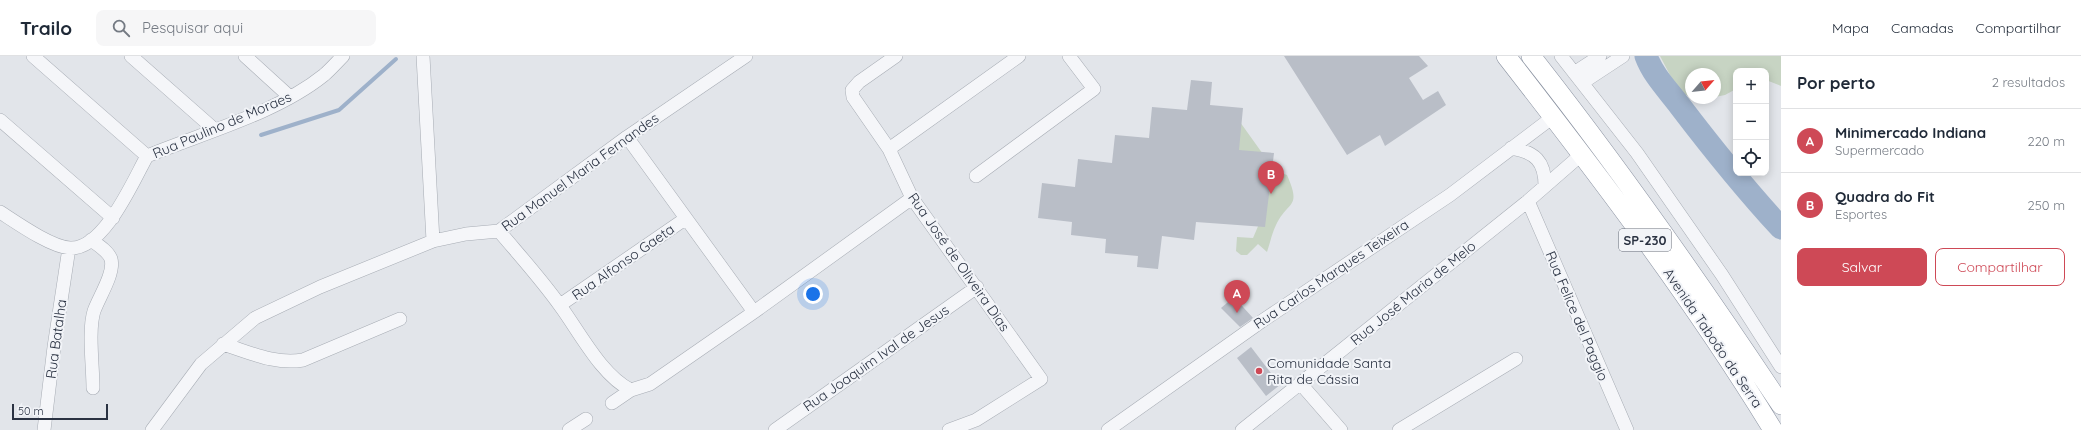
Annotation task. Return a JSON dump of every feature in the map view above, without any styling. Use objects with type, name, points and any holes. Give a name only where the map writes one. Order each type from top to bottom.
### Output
[{"type":"highway","name":"Avenida Taboão da Serra","points":[[1506,56],[1582,154],[1682,291],[1773,430]]},
{"type":"highway","name":"SP-230","points":[[1531,56],[1546,75]]},
{"type":"highway","points":[[1538,56],[1546,75]]},
{"type":"highway","name":"Avenida Taboão da Serra","points":[[1546,75],[1639,197],[1703,287],[1781,405]]},
{"type":"street","points":[[33,56],[147,156]]},
{"type":"street","points":[[132,56],[215,130]]},
{"type":"street","points":[[245,56],[290,97]]},
{"type":"street","name":"Rua Paulino de Moraes","points":[[69,248],[80,247],[91,240],[113,218],[147,156],[215,130],[290,97],[324,75],[344,56]]},
{"type":"street","points":[[423,56],[433,241]]},
{"type":"street","name":"Rua Manuel Maria Fernandes","points":[[152,430],[201,364],[255,318],[285,302],[433,241],[466,234],[499,231],[627,137],[746,56]]},
{"type":"street","name":"Rua José de Oliveira Dias","points":[[896,56],[859,82],[852,90],[853,97],[889,149],[912,198],[977,287],[1041,379],[976,420],[949,430]]},
{"type":"street","points":[[889,149],[1019,56]]},
{"type":"street","points":[[976,176],[1094,89],[1069,56]]},
{"type":"street","points":[[1561,56],[1638,153],[1722,275],[1781,367]]},
{"type":"street","points":[[1578,78],[1600,56]]},
{"type":"street","points":[[1578,78],[1623,56]]},
{"type":"street","name":"Rua Carlos Marques Teixeira","points":[[1108,430],[1262,321],[1450,195],[1511,148],[1539,130],[1553,117]]},
{"type":"street","points":[[0,120],[113,218]]},
{"type":"street","points":[[627,137],[685,219],[754,312]]},
{"type":"street","points":[[1511,148],[1525,150],[1535,156],[1545,173],[1544,186]]},
{"type":"street","name":"Rua José Maria de Melo","points":[[1242,430],[1528,201],[1582,154]]},
{"type":"street","points":[[612,403],[631,390],[650,384],[754,312],[912,198]]},
{"type":"street","name":"Rua Felice del Paggio","points":[[1528,201],[1627,430]]},
{"type":"street","points":[[0,212],[46,239],[69,248]]},
{"type":"street","name":"Rua Alfonso Gaeta","points":[[560,305],[685,219]]},
{"type":"street","points":[[499,231],[560,305],[606,370],[621,386],[631,390]]},
{"type":"street","points":[[91,240],[107,253],[111,260],[111,270],[94,312],[92,323],[93,388]]},
{"type":"street","name":"Rua Batalha","points":[[44,430],[54,347],[69,248]]},
{"type":"street","name":"Rua Joaquim Ival de Jesus","points":[[775,430],[977,287]]},
{"type":"street","points":[[223,344],[274,360],[290,362],[303,360],[400,320]]},
{"type":"street","points":[[1399,430],[1516,359]]},
{"type":"street","points":[[1300,383],[1341,430]]},
{"type":"street","points":[[570,430],[586,419]]},
{"type":"green space","points":[[1660,56],[1781,56],[1781,86],[1769,81],[1769,68],[1733,68],[1733,91],[1721,96],[1721,68],[1685,68],[1685,94],[1679,92]]},
{"type":"green space","points":[[1240,122],[1275,171],[1287,175],[1293,194],[1292,203],[1281,217],[1275,228],[1267,252],[1258,244],[1247,255],[1241,255],[1236,251],[1237,237],[1253,238],[1259,224],[1231,156]]},
{"type":"building","points":[[1284,56],[1419,56],[1428,66],[1409,78],[1423,100],[1438,91],[1446,105],[1385,146],[1380,135],[1347,155]]},
{"type":"building","points":[[1191,80],[1212,82],[1210,105],[1243,108],[1239,150],[1274,153],[1265,227],[1196,222],[1194,240],[1162,236],[1158,269],[1137,267],[1138,256],[1105,253],[1106,239],[1071,235],[1072,222],[1038,218],[1042,183],[1075,187],[1078,159],[1112,163],[1115,135],[1149,138],[1152,107],[1187,110]]},
{"type":"building","points":[[1234,297],[1253,318],[1240,327],[1221,308]]},
{"type":"building","name":"Comunidade Santa Rita de Cássia","points":[[1251,347],[1280,385],[1266,396],[1237,358]]},
{"type":"waterway","points":[[1646,56],[1657,76],[1704,137],[1781,228]]},
{"type":"waterway","points":[[261,135],[339,110],[396,59]]},
{"type":"place","name":"Quadra do Fit","points":[[1271,194]]},
{"type":"place","name":"Minimercado Indiana","points":[[1237,313]]},
{"type":"place","name":"Comunidade Santa Rita de Cássia","points":[[1259,371]]}]
